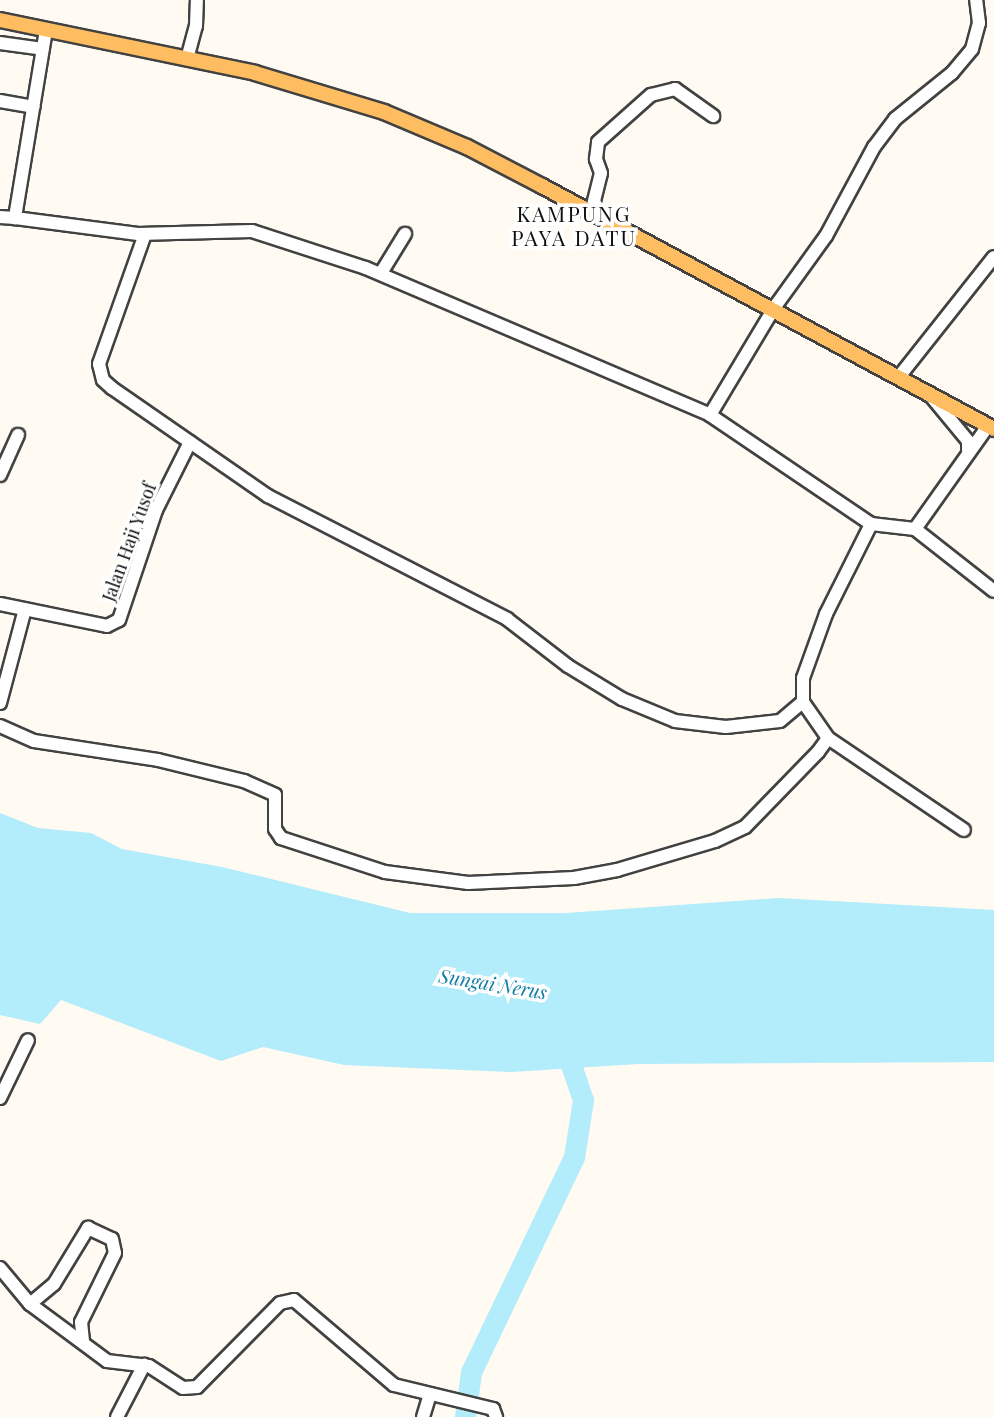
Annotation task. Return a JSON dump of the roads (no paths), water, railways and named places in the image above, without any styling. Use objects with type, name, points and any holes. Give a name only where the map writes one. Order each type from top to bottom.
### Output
[{"type":"main road","points":[[0,20],[256,73],[384,112],[467,147],[775,308],[991,428]]},
{"type":"street","points":[[187,59],[196,26],[197,0]]},
{"type":"street","points":[[710,415],[775,308],[826,236],[874,147],[895,119],[953,73],[972,49],[979,23],[976,0]]},
{"type":"street","points":[[15,218],[46,30]]},
{"type":"street","points":[[0,43],[43,49]]},
{"type":"street","points":[[591,213],[601,173],[596,159],[598,142],[651,95],[675,89],[713,116]]},
{"type":"street","points":[[0,101],[33,107]]},
{"type":"street","points":[[0,217],[145,234],[252,231],[381,274],[710,415],[871,524],[915,529],[994,591]]},
{"type":"street","points":[[145,234],[99,364],[100,374],[111,388],[284,506],[507,619],[586,678],[661,716],[697,725],[753,727],[780,721],[803,702]]},
{"type":"street","points":[[381,274],[405,234]]},
{"type":"street","points":[[898,378],[994,257]]},
{"type":"street","points":[[930,395],[968,441],[968,450]]},
{"type":"street","points":[[915,529],[968,450],[991,428]]},
{"type":"street","points":[[0,475],[18,435]]},
{"type":"street","name":"Jalan Haji Yusof","points":[[0,604],[107,626],[119,620],[156,510],[190,442]]},
{"type":"street","points":[[871,524],[806,664],[803,702],[828,738],[964,830]]},
{"type":"street","points":[[0,703],[25,609]]},
{"type":"street","points":[[0,726],[34,741],[158,760],[244,781],[275,795],[275,829],[289,843],[385,872],[447,883],[591,876],[715,841],[759,815],[828,738]]},
{"type":"street","points":[[0,1098],[28,1040]]},
{"type":"street","points":[[30,1304],[54,1284],[88,1228],[112,1239],[115,1253],[81,1322],[83,1342]]},
{"type":"street","points":[[0,1268],[30,1304],[116,1364],[145,1365],[183,1388],[197,1387],[280,1303],[294,1300],[394,1385],[437,1394],[495,1413]]},
{"type":"street","points":[[117,1417],[145,1365]]},
{"type":"street","points":[[423,1417],[437,1394]]},
{"type":"water","name":"Sungai Nerus","points":[[0,813],[38,828],[91,833],[122,849],[222,867],[410,913],[566,913],[779,898],[994,910],[994,1062],[638,1064],[512,1072],[344,1065],[263,1047],[221,1061],[61,1000],[40,1024],[0,1015]]},
{"type":"waterway","points":[[465,1417],[471,1372],[574,1157],[583,1100],[563,1041]]},
{"type":"district","name":"KAMPUNG PAYA DATU","points":[[574,225]]}]
